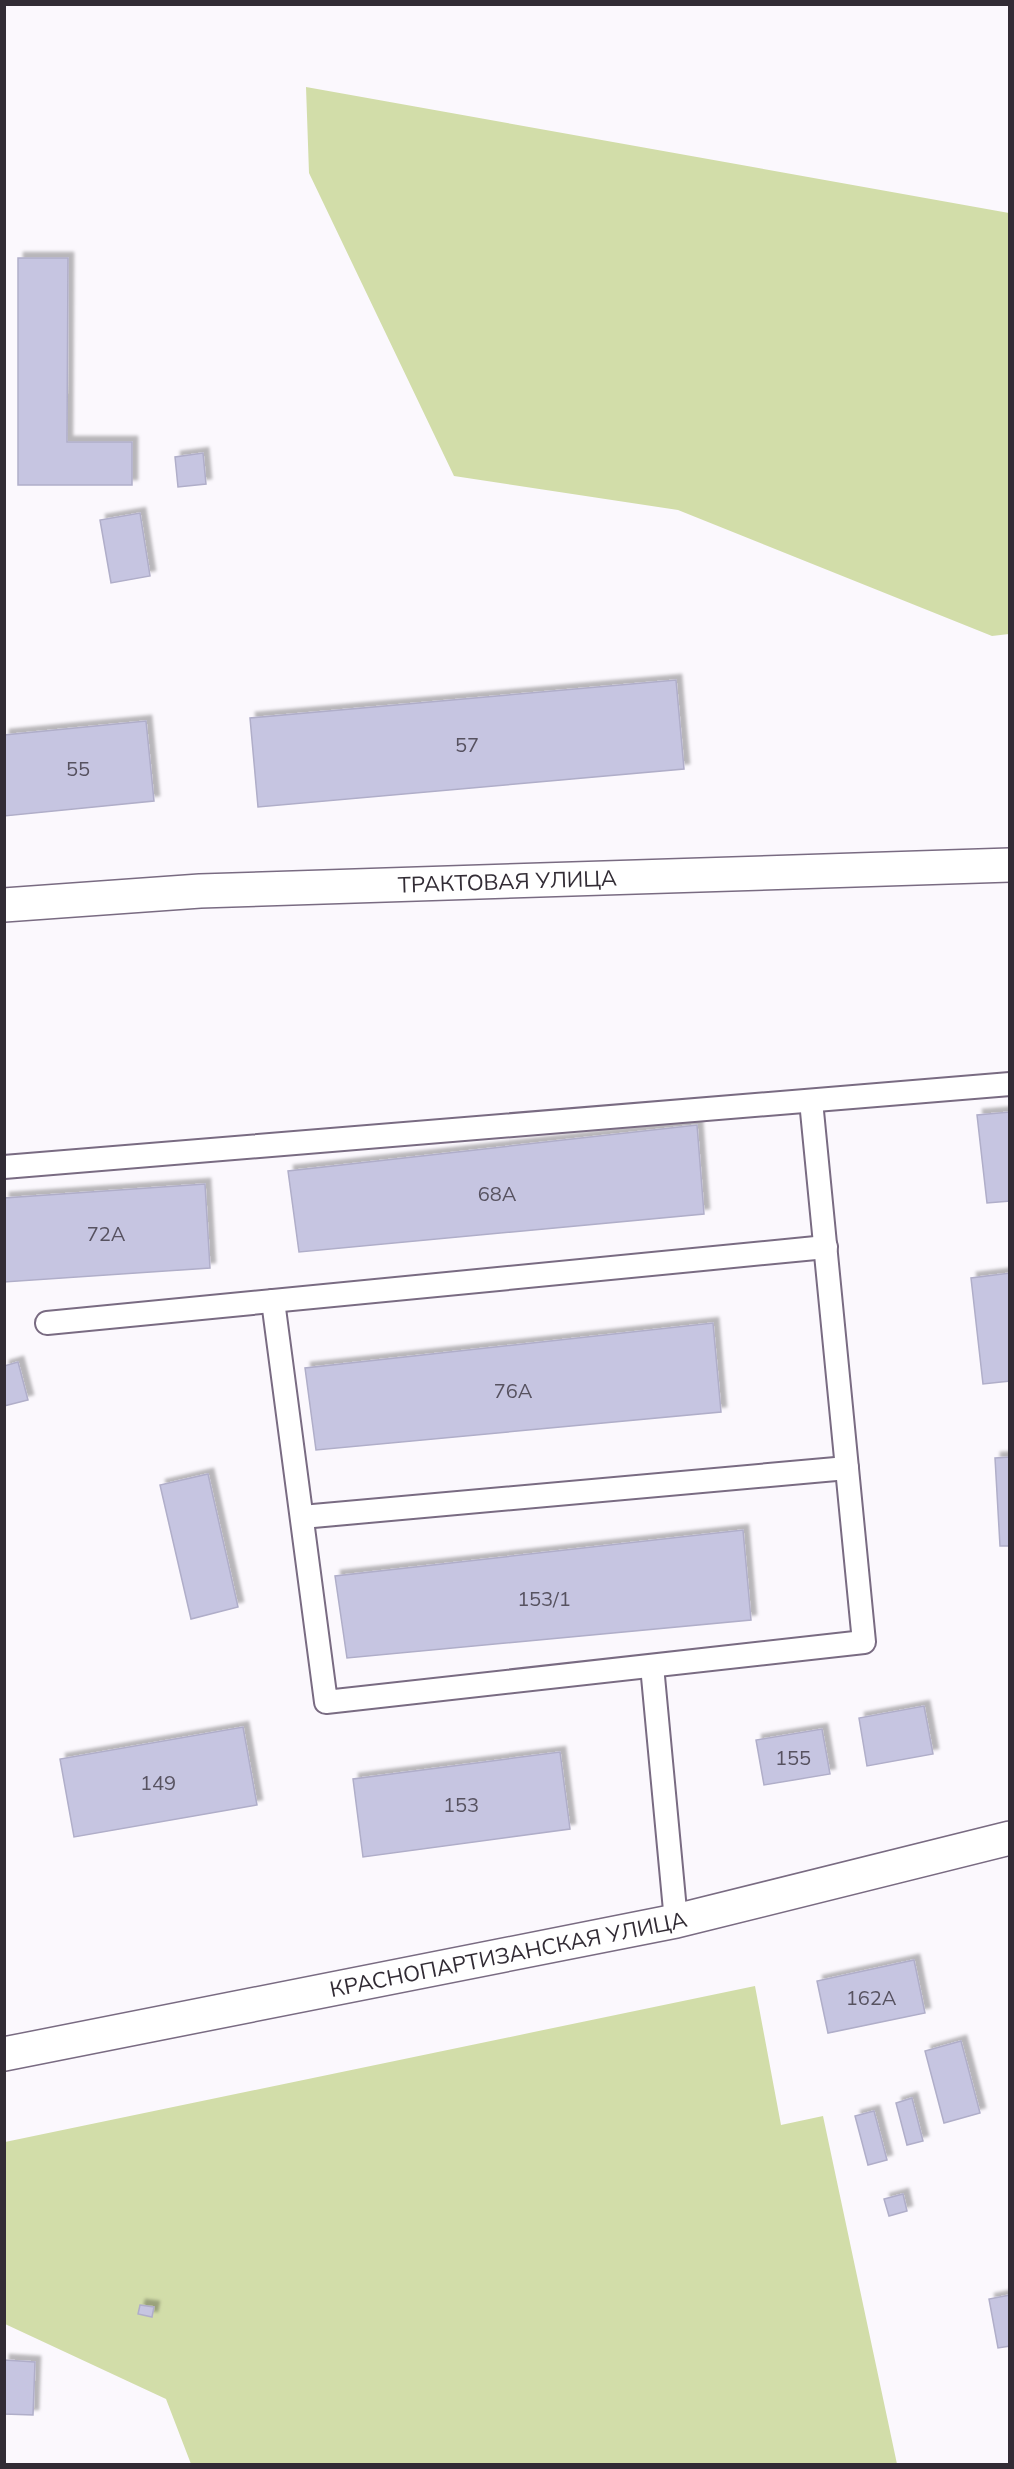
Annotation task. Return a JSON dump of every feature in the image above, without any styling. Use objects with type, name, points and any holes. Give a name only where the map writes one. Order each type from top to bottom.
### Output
[{"type":"street","name":"ТРАКТОВАЯ УЛИЦА","points":[[4,905],[200,891],[1010,865]]},
{"type":"street","name":"КРАСНОПАРТИЗАНСКАЯ УЛИЦА","points":[[4,2054],[676,1921],[1010,1838]]},
{"type":"lane","points":[[4,1167],[1010,1084]]},
{"type":"lane","points":[[273,1301],[326,1702],[864,1642],[811,1101]]},
{"type":"lane","points":[[47,1323],[826,1247]]},
{"type":"lane","points":[[302,1517],[847,1468]]},
{"type":"lane","points":[[652,1666],[676,1921]]},
{"type":"green space","points":[[306,87],[1009,213],[1009,634],[992,636],[678,510],[454,476],[309,173]]},
{"type":"green space","points":[[755,1986],[781,2125],[823,2116],[897,2464],[191,2464],[166,2399],[5,2324],[5,2142]]},
{"type":"building","points":[[18,258],[68,258],[67,442],[132,442],[132,485],[18,485]]},
{"type":"building","points":[[203,453],[206,484],[178,487],[175,457]]},
{"type":"building","points":[[140,513],[150,576],[111,583],[100,520]]},
{"type":"building","points":[[676,680],[684,769],[258,807],[250,718]]},
{"type":"building","points":[[146,721],[154,801],[4,816],[4,735]]},
{"type":"building","points":[[1010,1112],[1010,1201],[987,1203],[977,1115]]},
{"type":"building","points":[[697,1125],[704,1214],[299,1252],[288,1171]]},
{"type":"building","points":[[205,1184],[210,1268],[4,1282],[4,1198]]},
{"type":"building","points":[[1010,1273],[1010,1381],[983,1384],[971,1278]]},
{"type":"building","points":[[713,1323],[721,1412],[316,1450],[305,1368]]},
{"type":"building","points":[[18,1362],[28,1400],[4,1406],[4,1366]]},
{"type":"building","points":[[1010,1457],[1010,1546],[1000,1546],[995,1458]]},
{"type":"building","points":[[208,1474],[238,1607],[191,1619],[160,1485]]},
{"type":"building","points":[[743,1530],[751,1620],[347,1658],[335,1576]]},
{"type":"building","points":[[924,1706],[933,1754],[867,1766],[859,1718]]},
{"type":"building","points":[[243,1727],[257,1805],[74,1837],[60,1759]]},
{"type":"building","points":[[822,1729],[830,1774],[764,1785],[756,1740]]},
{"type":"building","points":[[560,1752],[570,1829],[363,1857],[353,1779]]},
{"type":"building","points":[[914,1960],[925,2013],[828,2033],[817,1981]]},
{"type":"building","points":[[961,2041],[980,2113],[944,2123],[925,2051]]},
{"type":"building","points":[[912,2098],[923,2141],[907,2145],[896,2103]]},
{"type":"building","points":[[874,2111],[887,2160],[868,2165],[855,2116]]},
{"type":"building","points":[[903,2194],[907,2211],[889,2216],[884,2199]]},
{"type":"building","points":[[1010,2295],[1010,2346],[998,2348],[989,2299]]},
{"type":"building","points":[[140,2305],[154,2307],[152,2317],[138,2314]]},
{"type":"building","points":[[4,2360],[35,2362],[33,2415],[4,2414]]}]
